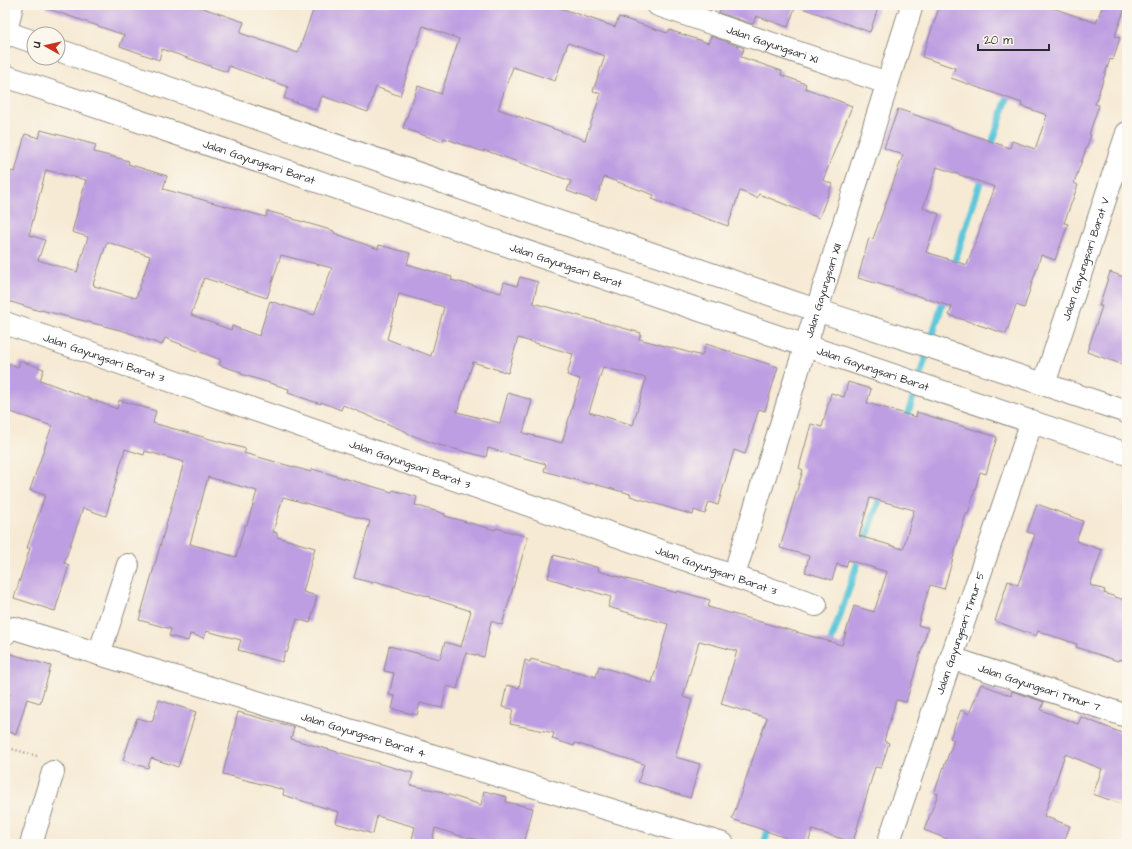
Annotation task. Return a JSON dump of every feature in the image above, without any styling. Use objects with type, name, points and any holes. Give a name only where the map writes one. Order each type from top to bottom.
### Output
[{"type":"street","points":[[12,5],[5,34],[26,40]]},
{"type":"street","name":"Jalan Gayungsari XI","points":[[658,5],[887,83]]},
{"type":"street","name":"Jalan Gayungsari XII","points":[[734,575],[912,5]]},
{"type":"street","points":[[66,53],[816,310],[1127,412]]},
{"type":"street","name":"Jalan Gayungsari Barat","points":[[5,76],[1127,454]]},
{"type":"street","name":"Jalan Gayungsari Barat V","points":[[1044,384],[1123,160],[1127,133]]},
{"type":"street","name":"Jalan Gayungsari Barat 3","points":[[5,323],[734,575],[816,605]]},
{"type":"street","name":"Jalan Gayungsari Timur 5","points":[[888,844],[1032,421]]},
{"type":"street","points":[[99,654],[128,565]]},
{"type":"street","name":"Jalan Gayungsari Barat 4","points":[[5,634],[7,630],[14,628],[723,844]]},
{"type":"street","name":"Jalan Gayungsari Timur 7","points":[[951,658],[1127,716]]},
{"type":"street","points":[[31,844],[53,772]]},
{"type":"path","points":[[5,747],[45,758],[50,764],[53,772]]},
{"type":"building","points":[[46,5],[194,5],[244,22],[240,33],[298,53],[315,5],[552,5],[615,27],[619,17],[667,33],[669,30],[708,43],[711,36],[744,48],[741,57],[782,71],[781,75],[806,84],[805,88],[852,106],[823,180],[832,184],[819,218],[759,194],[757,198],[740,191],[728,226],[652,199],[654,195],[604,177],[596,201],[567,191],[571,181],[484,150],[484,152],[444,138],[443,142],[403,128],[418,86],[441,94],[459,39],[423,26],[400,96],[376,87],[368,112],[322,96],[317,110],[284,98],[288,87],[229,66],[227,72],[162,49],[159,60],[120,46],[124,35],[46,8]],"holes":[[[568,43],[605,56],[593,91],[601,94],[585,140],[498,109],[513,67],[555,81]]]},
{"type":"building","points":[[722,5],[796,5],[788,27],[756,16],[753,24],[719,13]]},
{"type":"building","points":[[802,5],[879,5],[870,32],[802,8]]},
{"type":"building","points":[[940,5],[1044,5],[1096,23],[1103,5],[1126,5],[1115,36],[1120,38],[1113,60],[1110,59],[1095,104],[1099,105],[1089,134],[1091,135],[1074,183],[1078,185],[1064,223],[1068,224],[1055,260],[1041,255],[1024,308],[1016,305],[1006,334],[949,315],[952,307],[858,278],[869,238],[873,239],[903,155],[884,148],[898,109],[1010,148],[1012,141],[1035,149],[1047,115],[1021,106],[1022,103],[951,78],[955,68],[922,57]],"holes":[[[937,167],[995,187],[967,265],[926,252],[939,214],[923,208]]]},
{"type":"building","points":[[41,130],[96,145],[94,152],[129,161],[128,164],[167,176],[163,189],[266,217],[267,211],[334,231],[334,233],[378,249],[379,245],[410,253],[407,264],[452,277],[451,280],[501,293],[504,282],[517,286],[520,277],[538,282],[533,303],[641,333],[639,339],[702,356],[706,344],[778,367],[765,411],[759,409],[745,454],[734,450],[718,505],[709,502],[705,514],[694,510],[693,515],[630,496],[631,494],[544,471],[546,464],[488,448],[486,457],[435,444],[343,405],[341,410],[321,402],[321,404],[288,393],[289,389],[241,374],[241,372],[219,365],[221,360],[165,338],[162,345],[124,331],[41,310],[40,311],[5,300],[5,193],[11,171],[15,172],[25,134],[39,138]],"holes":[[[46,170],[86,180],[72,232],[88,237],[77,272],[38,260],[45,240],[29,235]],[[107,242],[150,256],[136,298],[94,286]],[[281,255],[332,268],[314,315],[270,301],[259,336],[232,326],[231,330],[191,315],[204,278],[267,298]],[[399,294],[444,307],[431,356],[387,339]],[[518,338],[573,354],[567,375],[580,379],[562,443],[523,433],[532,400],[508,393],[500,423],[457,412],[473,362],[508,373]],[[603,367],[646,378],[633,425],[589,412]]]},
{"type":"building","points":[[1110,272],[1127,278],[1127,366],[1087,352],[1102,306],[1099,306]]},
{"type":"building","points":[[20,361],[44,369],[40,380],[117,409],[119,400],[156,411],[153,423],[246,449],[244,453],[311,472],[312,469],[392,492],[393,490],[417,497],[415,505],[445,514],[445,516],[495,530],[496,528],[528,537],[502,625],[491,621],[484,657],[466,653],[457,689],[447,686],[442,708],[420,703],[417,715],[392,709],[395,696],[389,695],[394,673],[384,671],[389,646],[440,659],[445,642],[461,647],[471,611],[430,598],[431,597],[374,581],[373,583],[354,578],[370,521],[283,497],[273,532],[277,533],[277,537],[315,548],[303,592],[317,596],[310,623],[297,619],[287,653],[285,652],[282,662],[238,650],[241,640],[206,631],[204,638],[190,634],[188,641],[169,636],[171,629],[139,620],[184,462],[145,451],[144,455],[125,449],[106,516],[83,508],[64,563],[69,565],[55,611],[14,598],[30,548],[27,548],[45,495],[30,490],[52,426],[5,410],[5,362],[18,367]],"holes":[[[208,477],[257,491],[236,557],[190,544]]]},
{"type":"building","points":[[848,382],[871,389],[867,403],[916,417],[917,412],[997,437],[986,474],[980,472],[944,589],[930,585],[918,625],[928,628],[906,702],[896,700],[884,741],[889,743],[881,768],[875,767],[853,842],[812,830],[808,844],[803,844],[732,819],[767,718],[721,704],[737,651],[699,641],[683,697],[692,700],[675,757],[700,764],[690,798],[638,782],[644,764],[575,743],[574,746],[552,739],[554,733],[510,724],[513,709],[502,707],[507,685],[519,688],[525,660],[530,662],[531,659],[596,677],[599,666],[652,683],[668,624],[608,607],[611,597],[548,578],[554,555],[599,568],[598,571],[677,593],[677,591],[710,600],[708,607],[842,645],[854,606],[874,612],[887,572],[848,560],[846,567],[837,564],[832,580],[805,572],[809,556],[780,548],[803,470],[799,468],[811,424],[822,427],[831,393],[844,397]],"holes":[[[870,498],[914,510],[903,549],[859,536]]]},
{"type":"building","points":[[1037,504],[1083,521],[1076,541],[1102,550],[1090,585],[1105,590],[1104,593],[1127,601],[1127,662],[1119,659],[1118,661],[1076,647],[1077,644],[1038,631],[1036,636],[995,621],[1008,581],[1018,585],[1035,534],[1027,532]]},
{"type":"building","points":[[5,652],[51,666],[40,703],[27,699],[16,734],[5,731],[5,712],[10,694],[5,693]]},
{"type":"building","points":[[981,684],[1011,696],[1012,691],[1044,702],[1041,710],[1078,724],[1081,717],[1127,735],[1127,806],[1093,794],[1102,769],[1065,754],[1044,816],[1070,826],[1063,844],[960,844],[924,830],[938,794],[934,793],[954,740],[950,738],[961,710],[969,714]]},
{"type":"building","points":[[159,700],[196,712],[178,767],[151,758],[148,768],[123,760],[137,718],[152,722]]},
{"type":"building","points":[[238,712],[294,727],[291,739],[413,773],[410,785],[443,792],[481,805],[484,791],[507,797],[506,802],[533,808],[524,844],[497,844],[457,835],[435,828],[432,843],[412,839],[415,827],[377,816],[373,834],[336,823],[339,812],[283,795],[284,790],[223,774]]},
{"type":"waterway","points":[[990,150],[1010,89]]},
{"type":"waterway","points":[[952,270],[983,173]]},
{"type":"waterway","points":[[905,423],[945,295]]},
{"type":"waterway","points":[[828,650],[882,492]]},
{"type":"waterway","points":[[764,844],[770,823]]}]
